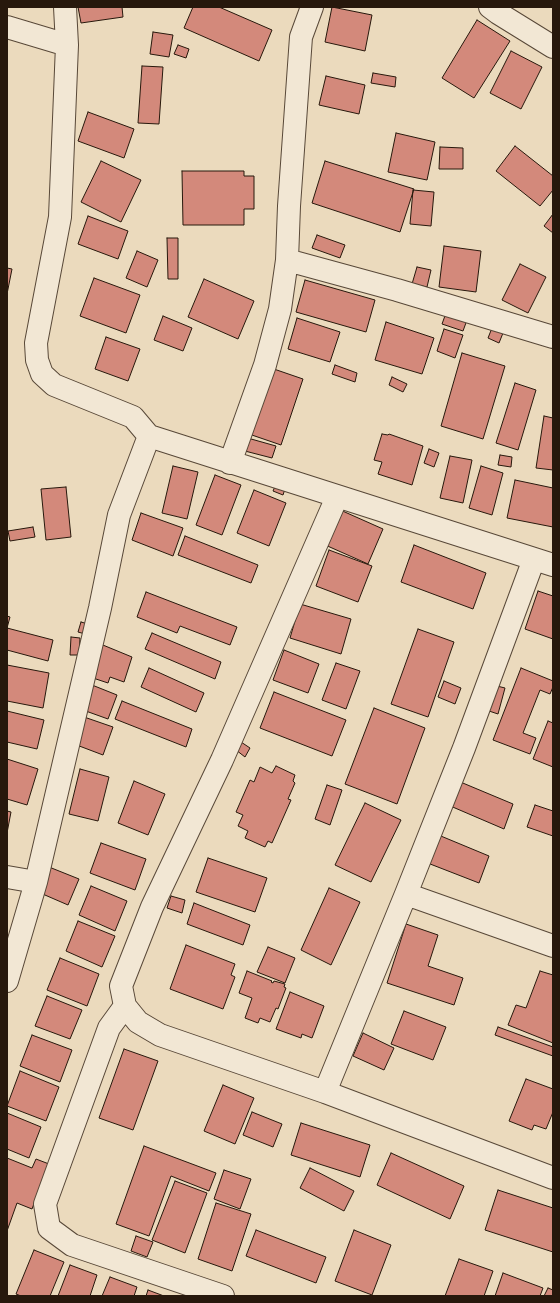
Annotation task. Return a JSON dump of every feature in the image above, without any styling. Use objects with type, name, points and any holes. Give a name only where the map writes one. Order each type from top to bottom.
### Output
[{"type":"street","points":[[65,7],[67,45],[60,217],[36,343],[37,360],[42,374],[54,385],[133,417],[149,436],[543,562],[464,748],[325,1092]]},
{"type":"street","points":[[230,463],[265,365],[280,308],[287,260],[289,206],[301,37],[312,7]]},
{"type":"street","points":[[490,7],[553,48]]},
{"type":"street","points":[[7,27],[67,45]]},
{"type":"street","points":[[287,260],[553,337]]},
{"type":"street","points":[[7,981],[36,882],[100,608],[119,515],[149,436]]},
{"type":"street","points":[[337,497],[222,760],[152,907],[121,986],[125,1006],[138,1022],[160,1035],[325,1092],[553,1178]]},
{"type":"street","points":[[7,877],[36,882]]},
{"type":"street","points":[[406,894],[553,946]]},
{"type":"street","points":[[125,1006],[109,1028],[45,1204],[49,1228],[72,1244],[223,1296]]},
{"type":"building","points":[[78,7],[122,7],[123,17],[81,23]]},
{"type":"building","points":[[193,7],[219,7],[272,30],[259,61],[184,28]]},
{"type":"building","points":[[332,7],[372,15],[365,51],[325,42]]},
{"type":"building","points":[[477,20],[510,41],[474,98],[442,78]]},
{"type":"building","points":[[153,32],[173,35],[169,57],[150,54]]},
{"type":"building","points":[[178,45],[189,49],[186,58],[174,54]]},
{"type":"building","points":[[511,51],[542,67],[521,109],[490,93]]},
{"type":"building","points":[[142,66],[163,67],[159,124],[138,123]]},
{"type":"building","points":[[373,73],[396,77],[395,87],[371,83]]},
{"type":"building","points":[[326,76],[365,85],[359,114],[319,105]]},
{"type":"building","points":[[88,112],[134,129],[124,158],[78,141]]},
{"type":"building","points":[[396,133],[435,142],[427,180],[388,172]]},
{"type":"building","points":[[515,146],[553,176],[553,190],[540,206],[496,171]]},
{"type":"building","points":[[440,147],[463,148],[463,169],[439,169]]},
{"type":"building","points":[[101,161],[141,180],[121,222],[81,202]]},
{"type":"building","points":[[325,161],[414,189],[400,232],[312,203]]},
{"type":"building","points":[[182,171],[244,171],[244,176],[254,176],[254,209],[244,209],[244,225],[183,225]]},
{"type":"building","points":[[413,190],[434,192],[431,226],[410,224]]},
{"type":"building","points":[[553,214],[553,233],[544,226]]},
{"type":"building","points":[[88,216],[128,231],[118,259],[78,244]]},
{"type":"building","points":[[317,235],[345,245],[340,258],[312,248]]},
{"type":"building","points":[[167,238],[178,238],[178,279],[168,279]]},
{"type":"building","points":[[444,246],[481,251],[476,292],[439,287]]},
{"type":"building","points":[[137,251],[158,260],[147,287],[126,278]]},
{"type":"building","points":[[520,264],[546,277],[528,313],[502,300]]},
{"type":"building","points":[[417,267],[431,270],[427,287],[412,284]]},
{"type":"building","points":[[7,268],[12,269],[7,294]]},
{"type":"building","points":[[94,278],[140,295],[126,333],[80,316]]},
{"type":"building","points":[[204,279],[254,301],[238,339],[188,317]]},
{"type":"building","points":[[305,280],[375,300],[366,332],[296,312]]},
{"type":"building","points":[[446,313],[467,320],[463,331],[442,324]]},
{"type":"building","points":[[163,316],[192,328],[183,351],[154,340]]},
{"type":"building","points":[[297,318],[340,332],[330,362],[288,349]]},
{"type":"building","points":[[386,322],[434,338],[422,374],[375,360]]},
{"type":"building","points":[[492,328],[503,333],[499,343],[488,338]]},
{"type":"building","points":[[444,329],[463,335],[455,358],[437,351]]},
{"type":"building","points":[[106,337],[140,349],[128,381],[95,369]]},
{"type":"building","points":[[462,353],[505,366],[483,439],[441,426]]},
{"type":"building","points":[[335,365],[357,373],[355,382],[332,374]]},
{"type":"building","points":[[268,367],[303,379],[281,445],[246,433]]},
{"type":"building","points":[[392,377],[407,384],[403,392],[389,385]]},
{"type":"building","points":[[515,383],[536,390],[518,450],[496,443]]},
{"type":"building","points":[[544,416],[553,418],[553,470],[536,468]]},
{"type":"building","points":[[382,434],[389,434],[423,446],[412,485],[378,474],[382,462],[374,460]]},
{"type":"building","points":[[244,437],[276,446],[272,458],[241,450]]},
{"type":"building","points":[[429,449],[439,453],[434,467],[424,463]]},
{"type":"building","points":[[500,455],[512,457],[511,467],[498,465]]},
{"type":"building","points":[[450,456],[472,460],[463,503],[440,498]]},
{"type":"building","points":[[173,466],[198,472],[187,519],[162,513]]},
{"type":"building","points":[[481,466],[503,473],[492,515],[469,508]]},
{"type":"building","points":[[215,475],[241,485],[222,535],[196,525]]},
{"type":"building","points":[[515,480],[553,488],[553,527],[507,518]]},
{"type":"building","points":[[277,482],[286,486],[283,495],[273,491]]},
{"type":"building","points":[[66,487],[71,537],[46,540],[41,489]]},
{"type":"building","points":[[254,490],[286,503],[269,546],[237,533]]},
{"type":"building","points":[[338,509],[383,529],[368,564],[323,544]]},
{"type":"building","points":[[141,513],[183,528],[173,556],[132,540]]},
{"type":"building","points":[[33,527],[35,537],[10,541],[8,531]]},
{"type":"building","points":[[185,536],[258,565],[251,583],[178,555]]},
{"type":"building","points":[[414,545],[486,573],[473,609],[401,582]]},
{"type":"building","points":[[329,550],[372,566],[358,602],[316,586]]},
{"type":"building","points":[[538,591],[553,596],[553,639],[525,629]]},
{"type":"building","points":[[146,592],[237,627],[230,645],[180,626],[177,633],[137,617]]},
{"type":"building","points":[[300,604],[351,619],[341,654],[290,638]]},
{"type":"building","points":[[7,616],[10,617],[7,628]]},
{"type":"building","points":[[81,622],[88,624],[85,634],[78,632]]},
{"type":"building","points":[[7,628],[53,640],[48,661],[7,650]]},
{"type":"building","points":[[418,629],[454,642],[428,717],[391,704]]},
{"type":"building","points":[[152,633],[221,662],[215,679],[145,649]]},
{"type":"building","points":[[71,637],[80,638],[79,655],[70,655]]},
{"type":"building","points":[[98,643],[132,657],[124,682],[110,677],[108,683],[87,676]]},
{"type":"building","points":[[284,650],[319,664],[308,693],[273,680]]},
{"type":"building","points":[[336,663],[360,671],[346,709],[322,700]]},
{"type":"building","points":[[7,665],[49,673],[43,708],[7,701]]},
{"type":"building","points":[[149,668],[204,693],[196,712],[141,687]]},
{"type":"building","points":[[521,668],[553,681],[553,687],[550,694],[540,690],[523,733],[536,738],[530,754],[493,740]]},
{"type":"building","points":[[444,681],[461,688],[455,704],[438,697]]},
{"type":"building","points":[[92,685],[117,695],[108,719],[83,710]]},
{"type":"building","points":[[493,685],[505,688],[498,714],[486,710]]},
{"type":"building","points":[[274,692],[346,720],[332,756],[260,728]]},
{"type":"building","points":[[122,701],[192,729],[186,747],[115,719]]},
{"type":"building","points":[[374,708],[425,728],[397,804],[345,784]]},
{"type":"building","points":[[7,711],[44,720],[37,749],[7,742]]},
{"type":"building","points":[[84,717],[113,727],[103,755],[74,744]]},
{"type":"building","points":[[548,721],[553,723],[553,767],[533,759]]},
{"type":"building","points":[[241,742],[250,748],[245,757],[236,750]]},
{"type":"building","points":[[7,759],[38,769],[27,805],[7,799]]},
{"type":"building","points":[[276,766],[295,775],[293,781],[295,783],[288,799],[291,800],[272,843],[268,841],[265,847],[245,838],[248,831],[238,826],[243,815],[236,812],[250,780],[254,782],[260,767],[272,773]]},
{"type":"building","points":[[80,769],[109,777],[98,821],[69,814]]},
{"type":"building","points":[[134,781],[165,794],[148,835],[118,823]]},
{"type":"building","points":[[458,781],[513,804],[504,829],[448,805]]},
{"type":"building","points":[[327,785],[342,790],[330,825],[315,819]]},
{"type":"building","points":[[365,803],[401,820],[371,882],[335,865]]},
{"type":"building","points":[[535,805],[553,811],[553,836],[527,827]]},
{"type":"building","points":[[7,811],[11,812],[7,833]]},
{"type":"building","points":[[436,834],[489,856],[479,883],[425,862]]},
{"type":"building","points":[[101,843],[146,859],[135,890],[90,873]]},
{"type":"building","points":[[208,858],[267,878],[255,912],[196,892]]},
{"type":"building","points":[[49,867],[79,879],[68,905],[38,892]]},
{"type":"building","points":[[91,886],[127,901],[115,931],[79,915]]},
{"type":"building","points":[[329,888],[360,902],[331,965],[301,950]]},
{"type":"building","points":[[171,896],[185,900],[182,913],[167,908]]},
{"type":"building","points":[[194,903],[250,925],[243,945],[187,924]]},
{"type":"building","points":[[78,921],[115,936],[102,967],[66,951]]},
{"type":"building","points":[[406,924],[438,935],[428,966],[463,978],[454,1005],[387,983]]},
{"type":"building","points":[[186,945],[235,964],[231,975],[235,977],[223,1009],[170,989]]},
{"type":"building","points":[[268,947],[295,958],[285,983],[257,972]]},
{"type":"building","points":[[60,958],[99,974],[87,1006],[47,990]]},
{"type":"building","points":[[247,971],[272,981],[271,982],[273,983],[274,981],[285,984],[284,987],[286,988],[278,1009],[276,1008],[270,1022],[260,1018],[258,1023],[245,1018],[252,998],[239,993]]},
{"type":"building","points":[[540,971],[553,975],[553,1043],[508,1025],[516,1005],[526,1008]]},
{"type":"building","points":[[290,992],[324,1006],[312,1038],[302,1034],[301,1038],[276,1029]]},
{"type":"building","points":[[47,996],[82,1010],[70,1039],[35,1026]]},
{"type":"building","points":[[404,1011],[446,1027],[433,1060],[391,1044]]},
{"type":"building","points":[[498,1027],[553,1047],[553,1056],[495,1035]]},
{"type":"building","points":[[363,1033],[394,1048],[384,1070],[353,1056]]},
{"type":"building","points":[[32,1035],[72,1050],[60,1082],[20,1066]]},
{"type":"building","points":[[124,1049],[158,1061],[133,1130],[99,1118]]},
{"type":"building","points":[[20,1071],[59,1087],[46,1121],[7,1106]]},
{"type":"building","points":[[526,1079],[553,1089],[553,1112],[546,1129],[534,1125],[532,1130],[509,1121]]},
{"type":"building","points":[[223,1085],[254,1098],[235,1144],[204,1131]]},
{"type":"building","points":[[252,1112],[282,1124],[273,1147],[243,1135]]},
{"type":"building","points":[[7,1113],[41,1127],[29,1158],[7,1149]]},
{"type":"building","points":[[301,1123],[370,1145],[360,1177],[291,1155]]},
{"type":"building","points":[[144,1146],[216,1173],[209,1191],[171,1176],[149,1236],[116,1224]]},
{"type":"building","points":[[391,1153],[464,1186],[450,1219],[377,1185]]},
{"type":"building","points":[[7,1158],[32,1168],[36,1159],[49,1164],[32,1209],[17,1203],[7,1231]]},
{"type":"building","points":[[310,1168],[354,1191],[344,1211],[300,1188]]},
{"type":"building","points":[[224,1170],[251,1179],[240,1209],[214,1199]]},
{"type":"building","points":[[175,1181],[207,1193],[185,1253],[152,1240]]},
{"type":"building","points":[[498,1190],[553,1208],[553,1252],[485,1230]]},
{"type":"building","points":[[216,1203],[251,1214],[232,1271],[198,1259]]},
{"type":"building","points":[[256,1230],[326,1257],[316,1283],[246,1256]]},
{"type":"building","points":[[354,1230],[391,1245],[372,1295],[335,1281]]},
{"type":"building","points":[[136,1236],[153,1242],[147,1257],[131,1251]]},
{"type":"building","points":[[34,1250],[64,1262],[50,1296],[21,1296],[16,1294]]},
{"type":"building","points":[[459,1259],[493,1271],[484,1296],[445,1296]]},
{"type":"building","points":[[70,1265],[97,1275],[90,1296],[58,1296]]},
{"type":"building","points":[[503,1273],[543,1288],[540,1296],[495,1296]]},
{"type":"building","points":[[110,1277],[137,1287],[134,1296],[102,1296]]},
{"type":"building","points":[[548,1288],[553,1290],[553,1296],[544,1296]]},
{"type":"building","points":[[148,1290],[164,1296],[146,1296]]}]
